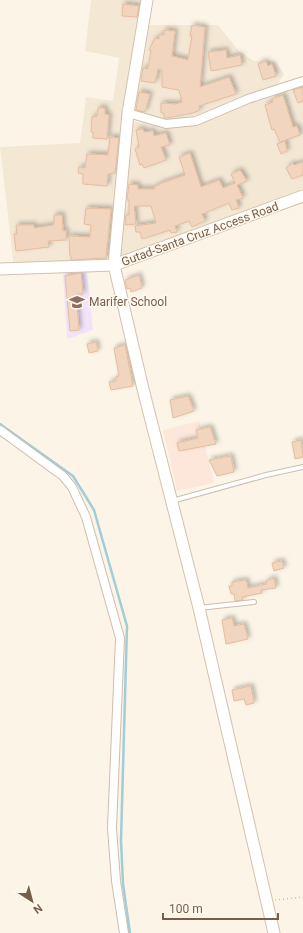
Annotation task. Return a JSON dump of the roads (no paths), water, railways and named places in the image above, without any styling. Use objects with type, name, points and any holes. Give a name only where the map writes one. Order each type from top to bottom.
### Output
[{"type":"street","points":[[147,0],[128,113],[114,265],[200,608],[265,902],[274,933]]},
{"type":"street","points":[[128,113],[166,124],[196,121],[248,99],[303,81]]},
{"type":"street","name":"Gutad-Santa Cruz Access Road","points":[[0,269],[114,265],[303,196]]},
{"type":"street","points":[[0,430],[63,476],[72,487],[86,517],[120,638],[112,828],[116,881],[124,933]]},
{"type":"lane","points":[[172,501],[303,466]]},
{"type":"lane","points":[[200,608],[254,602]]},
{"type":"waterway","points":[[0,424],[73,476],[94,510],[127,626],[121,840],[123,884],[130,933]]},
{"type":"place","name":"Marifer School","points":[[77,302]]}]
